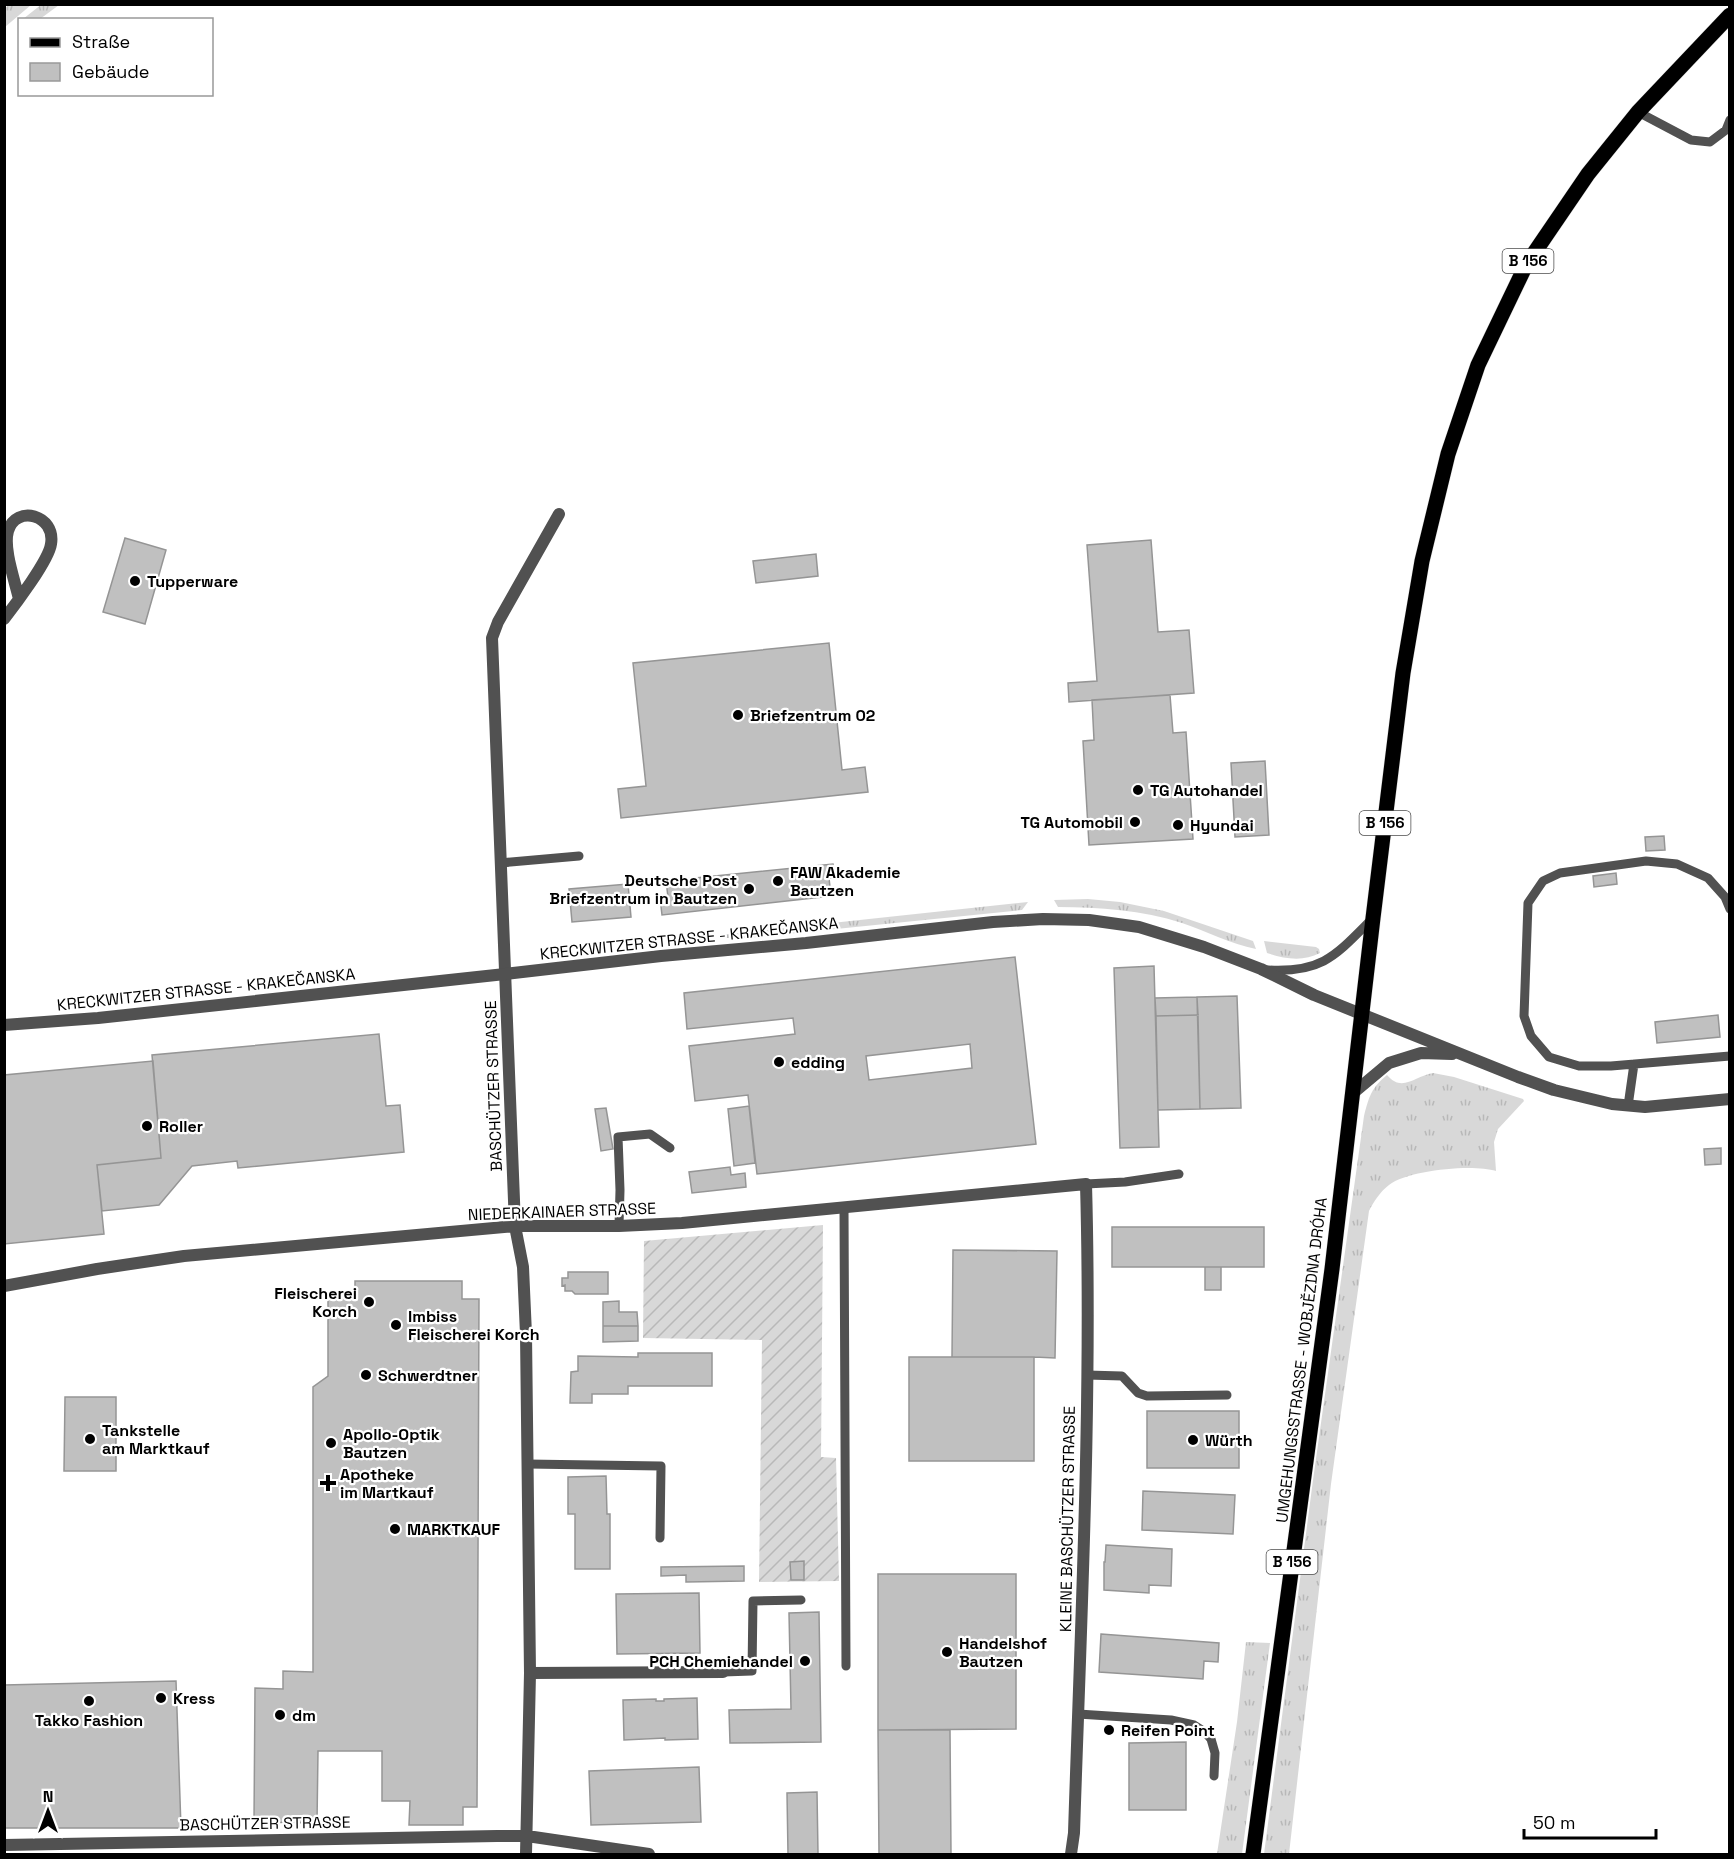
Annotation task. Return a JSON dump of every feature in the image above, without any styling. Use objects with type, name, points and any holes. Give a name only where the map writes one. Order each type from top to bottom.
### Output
[{"type":"main road","name":"B 156","points":[[1362,1013],[1407,651],[1422,561],[1448,454],[1478,365],[1526,265],[1588,174],[1638,112],[1730,15]]},
{"type":"main road","name":"UMGEHUNGSSTRASSE - WOBJĚZDNA DRÓHA","points":[[1253,1854],[1331,1281],[1362,1013]]},
{"type":"street","name":"BASCHÜTZER STRASSE","points":[[526,1854],[530,1673],[526,1334],[523,1267],[515,1226],[492,638],[498,622],[560,514]]},
{"type":"street","points":[[4,619],[19,599],[49,553],[52,542],[50,527],[38,517],[23,516],[15,520],[10,525],[8,533],[6,543],[19,599]]},
{"type":"street","name":"KRECKWITZER STRASSE - KRAKEČANSKA","points":[[4,1025],[98,1018],[661,956],[806,943],[993,922],[1043,919],[1089,920],[1139,927],[1204,947],[1362,1013]]},
{"type":"street","points":[[1362,1013],[1554,1090],[1612,1104],[1645,1107],[1730,1099]]},
{"type":"street","points":[[1352,1094],[1389,1063],[1421,1053],[1463,1055]]},
{"type":"street","name":"NIEDERKAINAER STRASSE","points":[[4,1286],[184,1256],[515,1226],[619,1226],[682,1223],[1086,1184]]},
{"type":"street","name":"KLEINE BASCHÜTZER STRASSE","points":[[1071,1854],[1074,1833],[1086,1467],[1088,1257],[1086,1184]]},
{"type":"street","points":[[530,1673],[723,1672]]},
{"type":"street","name":"BASCHÜTZER STRASSE","points":[[4,1845],[527,1836]]},
{"type":"street","points":[[527,1836],[649,1854]]},
{"type":"lane","points":[[1638,112],[1691,140],[1710,142],[1726,130],[1730,120]]},
{"type":"lane","points":[[500,863],[579,856]]},
{"type":"lane","points":[[1730,909],[1725,897],[1708,878],[1677,864],[1646,861],[1560,873],[1543,881],[1528,903],[1524,1016],[1531,1036],[1549,1057],[1579,1066],[1730,1056]]},
{"type":"lane","points":[[1261,969],[1284,971],[1310,967],[1339,952],[1373,918]]},
{"type":"lane","points":[[1628,1106],[1634,1064]]},
{"type":"lane","points":[[619,1226],[618,1137],[650,1134],[670,1148]]},
{"type":"lane","points":[[1086,1184],[1125,1182],[1179,1174]]},
{"type":"lane","points":[[844,1208],[846,1666]]},
{"type":"lane","points":[[1087,1376],[1122,1376],[1137,1393],[1147,1396],[1227,1395]]},
{"type":"lane","points":[[527,1464],[661,1466],[660,1538]]},
{"type":"lane","points":[[723,1672],[752,1671],[753,1601],[801,1600]]},
{"type":"lane","points":[[1078,1714],[1171,1720],[1194,1725],[1211,1739],[1215,1753],[1214,1776]]},
{"type":"green space","points":[[42,4],[59,5],[41,18],[24,18]]},
{"type":"green space","points":[[9,5],[31,5],[5,27],[5,8]]},
{"type":"green space","points":[[1088,899],[1120,902],[1164,911],[1253,941],[1256,949],[1152,915],[1120,910],[1058,907],[1054,900]]},
{"type":"green space","points":[[1028,902],[1022,910],[748,938],[718,938],[720,935]]},
{"type":"green space","points":[[1264,941],[1316,947],[1320,953],[1301,959],[1280,957],[1267,953]]},
{"type":"green space","points":[[1433,1073],[1454,1077],[1524,1101],[1498,1129],[1494,1142],[1496,1171],[1457,1168],[1425,1172],[1398,1180],[1386,1188],[1369,1211],[1331,1484],[1289,1854],[1264,1854],[1364,1116],[1371,1093],[1387,1075],[1398,1083],[1403,1083]]},
{"type":"green space","points":[[823,1225],[821,1457],[836,1458],[839,1581],[759,1582],[762,1340],[643,1338],[644,1241]]},
{"type":"green space","points":[[1246,1642],[1270,1643],[1242,1854],[1217,1854],[1237,1722]]},
{"type":"building","name":"Tupperware","points":[[125,538],[166,550],[145,624],[103,612]]},
{"type":"building","points":[[1151,540],[1158,632],[1189,630],[1194,693],[1069,702],[1068,683],[1097,681],[1087,545]]},
{"type":"building","points":[[816,554],[818,576],[756,583],[753,561]]},
{"type":"building","name":"Briefzentrum 02","points":[[829,643],[842,770],[865,767],[868,792],[621,818],[618,789],[646,786],[633,663]]},
{"type":"building","name":"TG Autohandel","points":[[1170,695],[1173,733],[1186,732],[1193,839],[1089,845],[1083,741],[1094,740],[1092,700]]},
{"type":"building","points":[[1265,761],[1269,835],[1235,837],[1231,763]]},
{"type":"building","points":[[1664,836],[1665,850],[1646,851],[1645,837]]},
{"type":"building","name":"Deutsche Post Briefzentrum in Bautzen","points":[[833,864],[835,878],[829,878],[831,896],[662,915],[660,898],[668,897],[666,881]]},
{"type":"building","points":[[1616,873],[1617,884],[1594,887],[1593,876]]},
{"type":"building","points":[[628,884],[631,917],[572,922],[569,889]]},
{"type":"building","name":"edding","points":[[1015,957],[1036,1144],[757,1174],[748,1095],[695,1101],[689,1046],[795,1034],[793,1018],[687,1029],[684,993]],"holes":[[[970,1044],[972,1068],[869,1080],[866,1056]]]},
{"type":"building","points":[[1154,966],[1159,1147],[1120,1148],[1114,968]]},
{"type":"building","points":[[1237,996],[1241,1108],[1200,1109],[1197,997]]},
{"type":"building","points":[[1197,997],[1198,1015],[1156,1016],[1155,998]]},
{"type":"building","points":[[1198,1015],[1200,1109],[1158,1110],[1156,1016]]},
{"type":"building","points":[[1718,1015],[1720,1037],[1657,1043],[1655,1022]]},
{"type":"building","points":[[379,1034],[386,1106],[400,1105],[404,1152],[238,1168],[237,1161],[192,1166],[159,1205],[102,1211],[97,1165],[161,1158],[152,1055]]},
{"type":"building","points":[[153,1061],[161,1158],[97,1165],[104,1234],[4,1244],[4,1075]]},
{"type":"building","points":[[749,1106],[755,1163],[734,1166],[728,1109]]},
{"type":"building","points":[[606,1108],[613,1149],[601,1151],[595,1109]]},
{"type":"building","points":[[1721,1148],[1721,1164],[1705,1165],[1704,1149]]},
{"type":"building","points":[[730,1167],[731,1175],[745,1173],[746,1187],[692,1193],[689,1172]]},
{"type":"building","points":[[1112,1227],[1264,1227],[1264,1267],[1112,1267]]},
{"type":"building","points":[[953,1250],[1057,1251],[1055,1358],[952,1357]]},
{"type":"building","points":[[1205,1267],[1221,1267],[1221,1290],[1205,1290]]},
{"type":"building","points":[[568,1272],[608,1272],[608,1294],[575,1294],[572,1291],[565,1291],[562,1278],[568,1278]]},
{"type":"building","name":"MARKTKAUF","points":[[355,1281],[462,1281],[462,1299],[479,1299],[477,1807],[463,1807],[463,1825],[409,1825],[410,1801],[382,1801],[382,1751],[318,1751],[317,1823],[254,1822],[255,1688],[283,1689],[283,1671],[313,1672],[313,1387],[328,1376],[328,1295],[355,1295]]},
{"type":"building","points":[[619,1301],[619,1312],[637,1312],[638,1326],[603,1326],[603,1302]]},
{"type":"building","points":[[603,1326],[638,1326],[638,1341],[603,1342]]},
{"type":"building","points":[[638,1353],[712,1353],[712,1386],[628,1386],[628,1394],[592,1394],[592,1403],[570,1403],[571,1372],[578,1371],[578,1356],[638,1357]]},
{"type":"building","points":[[909,1357],[1034,1357],[1034,1461],[909,1461]]},
{"type":"building","points":[[65,1397],[116,1397],[116,1471],[64,1471]]},
{"type":"building","points":[[1147,1411],[1239,1411],[1239,1468],[1147,1468]]},
{"type":"building","points":[[606,1476],[607,1514],[610,1514],[610,1569],[575,1569],[575,1514],[568,1514],[568,1477]]},
{"type":"building","points":[[1143,1491],[1235,1495],[1233,1534],[1142,1530]]},
{"type":"building","points":[[1106,1545],[1172,1549],[1171,1586],[1149,1585],[1149,1593],[1104,1590]]},
{"type":"building","points":[[804,1561],[804,1580],[791,1580],[790,1562]]},
{"type":"building","points":[[744,1566],[744,1581],[686,1582],[686,1575],[661,1576],[661,1567]]},
{"type":"building","name":"Handelshof Bautzen","points":[[878,1574],[1016,1574],[1016,1729],[878,1730]]},
{"type":"building","points":[[699,1593],[700,1653],[617,1654],[616,1594]]},
{"type":"building","name":"PCH Chemiehandel","points":[[819,1612],[821,1742],[730,1743],[729,1710],[791,1709],[789,1613]]},
{"type":"building","points":[[1101,1634],[1219,1643],[1218,1662],[1204,1661],[1203,1679],[1099,1672]]},
{"type":"building","points":[[176,1681],[181,1828],[4,1828],[4,1685]]},
{"type":"building","points":[[697,1698],[698,1739],[624,1740],[623,1700],[656,1699],[656,1701],[664,1701],[664,1699]]},
{"type":"building","points":[[878,1730],[950,1730],[951,1854],[879,1854]]},
{"type":"building","points":[[1186,1742],[1186,1810],[1129,1810],[1129,1743]]},
{"type":"building","points":[[699,1767],[701,1822],[591,1825],[589,1771]]},
{"type":"building","points":[[817,1792],[818,1854],[788,1854],[787,1793]]},
{"type":"place","name":"Tupperware","points":[[135,581]]},
{"type":"place","name":"Briefzentrum 02","points":[[738,715]]},
{"type":"place","name":"TG Autohandel","points":[[1138,790]]},
{"type":"place","name":"TG Automobil","points":[[1135,822]]},
{"type":"place","name":"Hyundai","points":[[1178,825]]},
{"type":"place","name":"FAW Akademie Bautzen","points":[[778,881]]},
{"type":"place","name":"Deutsche Post Briefzentrum in Bautzen","points":[[749,889]]},
{"type":"place","name":"edding","points":[[779,1062]]},
{"type":"place","name":"Roller","points":[[147,1126]]},
{"type":"place","name":"Fleischerei Korch","points":[[369,1302]]},
{"type":"place","name":"Imbiss Fleischerei Korch","points":[[396,1325]]},
{"type":"place","name":"Schwerdtner","points":[[366,1375]]},
{"type":"place","name":"Tankstelle am Marktkauf","points":[[90,1439]]},
{"type":"place","name":"Würth","points":[[1193,1440]]},
{"type":"place","name":"Apollo-Optik Bautzen","points":[[331,1443]]},
{"type":"place","name":"Apotheke im Martkauf","points":[[328,1483]]},
{"type":"place","name":"MARKTKAUF","points":[[395,1529]]},
{"type":"place","name":"Handelshof Bautzen","points":[[947,1652]]},
{"type":"place","name":"PCH Chemiehandel","points":[[805,1661]]},
{"type":"place","name":"Kress","points":[[161,1698]]},
{"type":"place","name":"Takko Fashion","points":[[89,1701]]},
{"type":"place","name":"dm","points":[[280,1715]]},
{"type":"place","name":"Reifen Point","points":[[1109,1730]]}]
